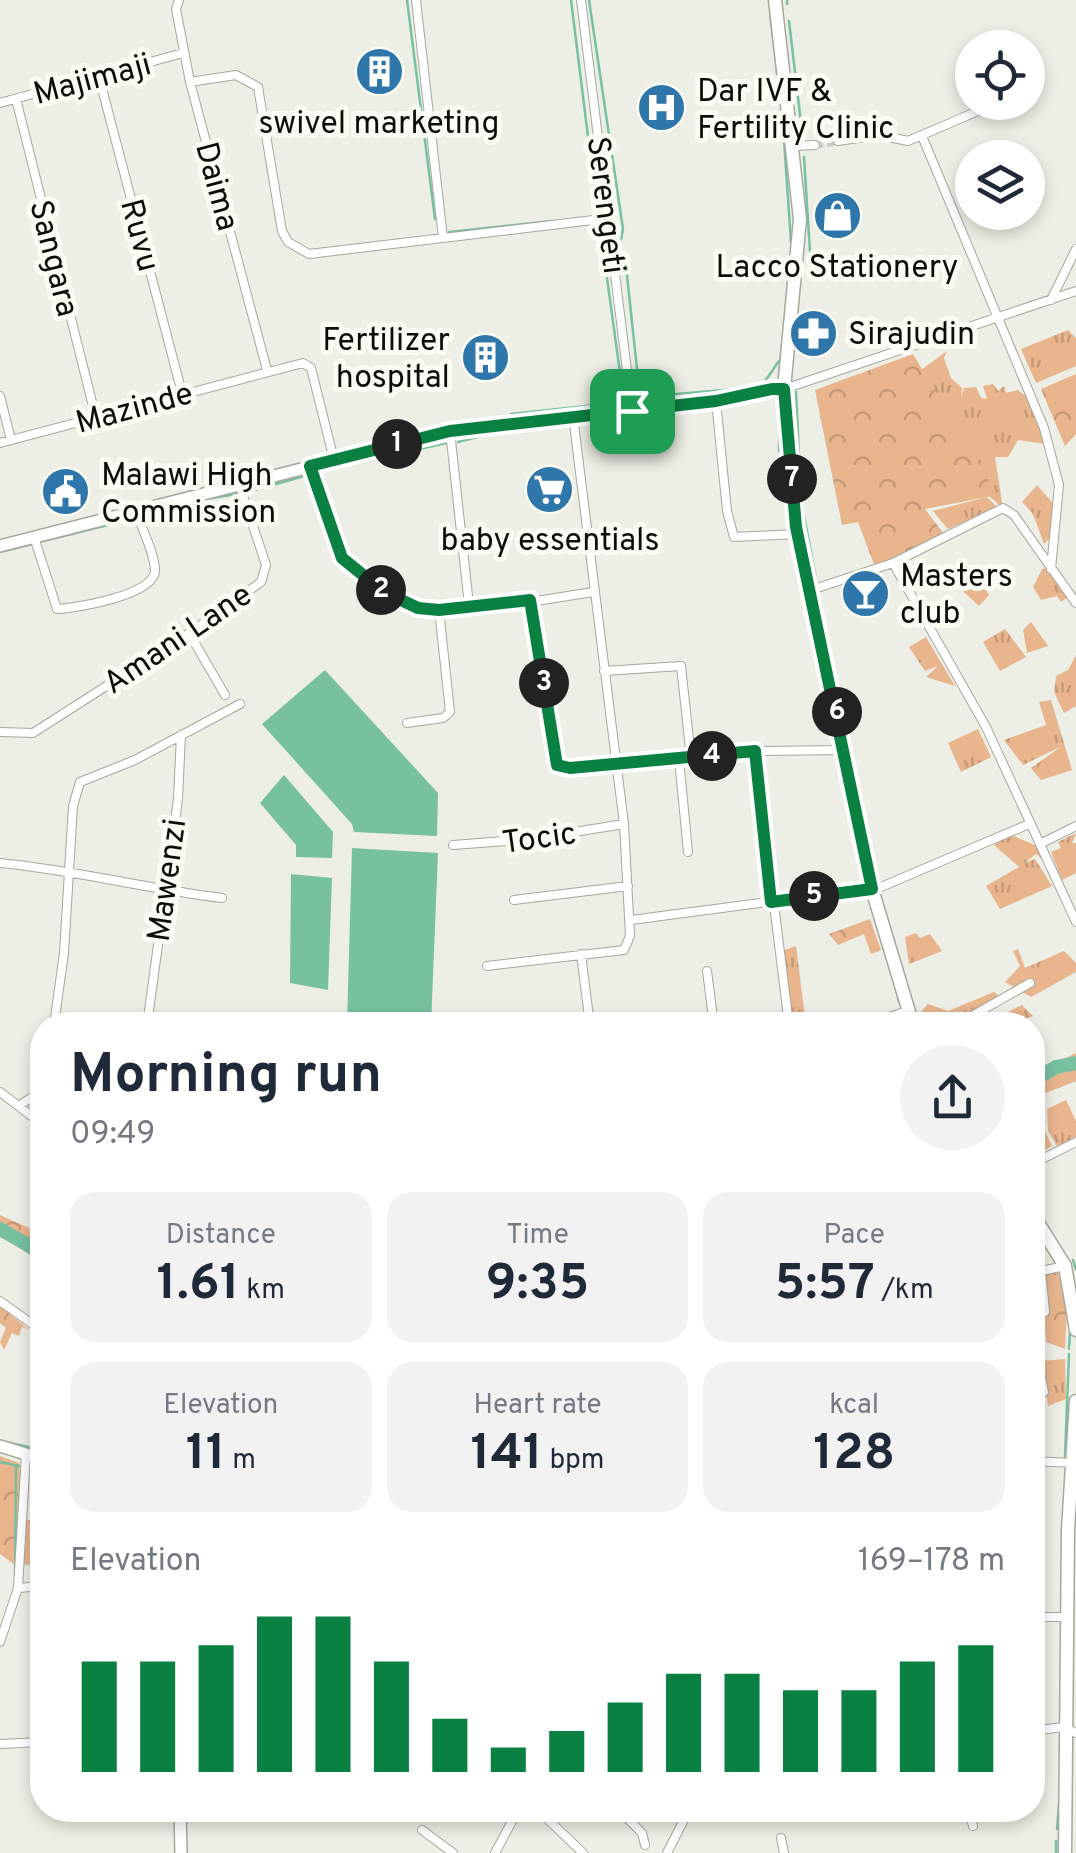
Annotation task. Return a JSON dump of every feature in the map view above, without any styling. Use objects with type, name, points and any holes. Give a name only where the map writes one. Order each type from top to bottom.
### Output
[{"type":"main road","points":[[774,0],[800,219],[784,389],[798,534],[872,889],[907,1011]]},
{"type":"main road","points":[[1045,1234],[1065,1266],[1076,1330]]},
{"type":"main road","points":[[1065,1853],[1072,1732],[1068,1617],[1076,1401]]},
{"type":"street","name":"Daima","points":[[178,0],[183,54],[267,370]]},
{"type":"street","points":[[416,0],[443,238]]},
{"type":"street","name":"Serengeti","points":[[581,0],[632,411]]},
{"type":"street","name":"Majimaji","points":[[0,103],[183,54]]},
{"type":"street","points":[[190,82],[236,75],[258,88],[282,232],[297,250],[321,254],[610,218]]},
{"type":"street","name":"Ruvu","points":[[99,77],[182,394]]},
{"type":"street","name":"Sangara","points":[[16,99],[96,418]]},
{"type":"street","points":[[838,141],[879,135],[904,142],[958,120]]},
{"type":"street","points":[[922,136],[1044,428],[1059,485],[1051,569]]},
{"type":"street","points":[[793,146],[815,144]]},
{"type":"street","points":[[1051,300],[1076,249]]},
{"type":"street","points":[[0,546],[450,431],[716,401],[784,389],[1074,293]]},
{"type":"street","name":"Mazinde","points":[[0,444],[303,362],[310,366],[334,460]]},
{"type":"street","points":[[0,396],[11,440]]},
{"type":"street","points":[[716,401],[727,511],[734,538],[798,534]]},
{"type":"street","points":[[487,966],[624,950],[631,920],[624,824],[573,416]]},
{"type":"street","points":[[450,431],[469,605]]},
{"type":"street","points":[[310,466],[348,566],[400,602],[439,610],[594,592]]},
{"type":"street","name":"Amani Lane","points":[[0,732],[33,732],[189,633],[265,576],[266,565],[240,484]]},
{"type":"street","points":[[808,591],[893,563],[1003,508],[1014,515],[1076,603]]},
{"type":"street","points":[[34,537],[56,609],[96,603],[146,587],[153,578],[154,566],[136,510]]},
{"type":"street","points":[[893,563],[986,727],[1076,922]]},
{"type":"street","points":[[530,600],[557,765],[570,768],[755,751],[846,750]]},
{"type":"street","points":[[407,724],[443,718],[450,712],[439,610]]},
{"type":"street","points":[[189,633],[225,694]]},
{"type":"street","points":[[604,671],[682,666],[691,758]]},
{"type":"street","points":[[55,1012],[71,870],[73,806],[80,782],[240,704]]},
{"type":"street","name":"Mawenzi","points":[[149,1012],[178,799],[181,736]]},
{"type":"street","points":[[755,751],[787,1012]]},
{"type":"street","points":[[679,759],[688,852]]},
{"type":"street","name":"Tocic","points":[[453,845],[531,839],[624,824]]},
{"type":"street","points":[[631,920],[872,889],[1030,824]]},
{"type":"street","points":[[1040,844],[1076,826]]},
{"type":"street","points":[[0,862],[71,870],[163,891],[222,898]]},
{"type":"street","points":[[514,900],[628,886]]},
{"type":"street","points":[[582,954],[589,1012]]},
{"type":"street","points":[[707,971],[712,1012]]},
{"type":"street","points":[[979,1012],[1030,983]]},
{"type":"street","points":[[0,1092],[30,1114]]},
{"type":"street","points":[[20,1105],[30,1099]]},
{"type":"street","points":[[1045,1158],[1076,1142]]},
{"type":"street","points":[[1045,1270],[1065,1266]]},
{"type":"street","points":[[0,1302],[30,1323]]},
{"type":"street","points":[[0,1446],[30,1455]]},
{"type":"street","points":[[0,1642],[18,1588],[26,1454]]},
{"type":"street","points":[[1045,1462],[1074,1463]]},
{"type":"street","points":[[18,1588],[30,1587]]},
{"type":"street","points":[[1045,1617],[1068,1617]]},
{"type":"street","points":[[1045,1729],[1063,1727],[1072,1732]]},
{"type":"street","points":[[0,1744],[30,1743]]},
{"type":"street","points":[[180,1822],[181,1853]]},
{"type":"street","points":[[495,1853],[512,1822]]},
{"type":"street","points":[[551,1822],[584,1853]]},
{"type":"street","points":[[631,1822],[642,1833],[645,1845]]},
{"type":"street","points":[[668,1853],[683,1822]]},
{"type":"street","points":[[972,1822],[973,1826]]},
{"type":"street","points":[[422,1830],[453,1853]]},
{"type":"street","points":[[780,1838],[784,1853]]},
{"type":"green space","points":[[1068,330],[1076,338],[1076,366],[1036,383],[1021,349]]},
{"type":"green space","points":[[947,351],[944,358],[951,378],[962,388],[961,397],[964,388],[976,387],[981,398],[987,399],[983,386],[993,384],[998,391],[1004,386],[1006,393],[1018,390],[1032,402],[1046,444],[1018,440],[1008,457],[995,457],[1003,508],[943,457],[892,391]]},
{"type":"green space","points":[[913,354],[997,495],[925,509],[944,534],[875,567],[858,522],[842,525],[815,390]]},
{"type":"green space","points":[[1076,374],[1076,434],[1065,446],[1041,389]]},
{"type":"green space","points":[[1037,485],[1057,508],[1050,538],[1044,544],[1033,514],[1022,502]]},
{"type":"green space","points":[[987,497],[998,508],[948,529],[933,511]]},
{"type":"green space","points":[[1047,568],[1068,597],[1061,602],[1057,596],[1041,600],[1033,587],[1042,569]]},
{"type":"green space","points":[[969,570],[980,578],[989,595],[979,606],[953,582]]},
{"type":"green space","points":[[1031,622],[1048,646],[1027,653],[1023,630]]},
{"type":"green space","points":[[1005,629],[1026,657],[1000,671],[983,642]]},
{"type":"green space","points":[[926,637],[955,686],[926,677],[938,666],[925,671],[909,647]]},
{"type":"green space","points":[[1076,655],[1076,706],[1064,713],[1054,692],[1056,676],[1068,670]]},
{"type":"green space","points":[[1051,700],[1072,770],[1041,780],[1031,768],[1062,746],[1023,765],[1004,740],[1046,725],[1039,702]]},
{"type":"green space","points":[[978,729],[991,757],[961,772],[948,743]]},
{"type":"green space","points":[[1076,833],[1072,843],[1076,843],[1076,873],[1062,880],[1051,852],[1061,848],[1058,842]]},
{"type":"green space","points":[[1009,834],[1037,846],[1046,863],[1036,854],[1024,863],[1035,859],[1052,886],[1000,909],[986,886],[1019,867],[994,845]]},
{"type":"green space","points":[[870,919],[881,950],[871,954],[864,934],[838,945],[829,934]]},
{"type":"green space","points":[[916,933],[920,938],[930,934],[942,951],[909,964],[905,937]]},
{"type":"green space","points":[[796,946],[804,1012],[792,1012],[779,952]]},
{"type":"green space","points":[[1018,949],[1025,968],[1064,951],[1076,963],[1076,972],[1031,997],[1005,982],[1020,966],[1013,951]]},
{"type":"green space","points":[[994,992],[1000,997],[986,1012],[921,1012],[928,1004],[948,1011]]},
{"type":"green space","points":[[1022,1005],[1029,1012],[1007,1012]]},
{"type":"green space","points":[[1076,1053],[1076,1081],[1045,1093],[1045,1068]]},
{"type":"green space","points":[[1066,1100],[1076,1121],[1076,1137],[1057,1146],[1048,1131],[1047,1109]]},
{"type":"green space","points":[[1045,1131],[1052,1146],[1045,1150]]},
{"type":"green space","points":[[0,1215],[29,1228],[30,1255],[0,1235]]},
{"type":"green space","points":[[1058,1272],[1067,1307],[1065,1349],[1046,1342],[1045,1274]]},
{"type":"green space","points":[[0,1306],[29,1330],[22,1327],[19,1336],[12,1333],[4,1350],[0,1342],[6,1328],[0,1323]]},
{"type":"green space","points":[[1065,1359],[1066,1399],[1048,1406],[1045,1387],[1045,1361]]},
{"type":"green space","points":[[0,1456],[19,1463],[25,1519],[30,1520],[30,1564],[15,1565],[0,1554]]},
{"type":"shaded area","points":[[325,670],[438,793],[437,836],[354,832],[352,824],[262,724]]},
{"type":"shaded area","points":[[284,775],[333,832],[332,858],[296,857],[296,845],[260,803]]},
{"type":"shaded area","points":[[352,848],[438,853],[432,1012],[347,1012]]},
{"type":"shaded area","points":[[291,874],[332,878],[328,990],[290,983]]},
{"type":"waterway","points":[[407,0],[435,219]]},
{"type":"waterway","points":[[571,0],[598,217]]},
{"type":"waterway","points":[[589,0],[623,229],[619,250],[626,266],[640,397],[761,387],[779,361]]},
{"type":"waterway","points":[[770,12],[779,88]]},
{"type":"waterway","points":[[789,21],[803,140]]},
{"type":"waterway","points":[[782,111],[791,242]]},
{"type":"waterway","points":[[804,157],[810,252]]},
{"type":"waterway","points":[[449,232],[551,221]]},
{"type":"waterway","points":[[511,414],[624,402],[600,227]]},
{"type":"waterway","points":[[779,376],[782,345]]},
{"type":"waterway","points":[[796,392],[801,500],[817,584]]},
{"type":"waterway","points":[[779,451],[780,413]]},
{"type":"waterway","points":[[458,442],[505,430]]},
{"type":"waterway","points":[[322,471],[446,443]]},
{"type":"waterway","points":[[251,491],[308,475]]},
{"type":"waterway","points":[[206,499],[237,494]]},
{"type":"waterway","points":[[147,515],[189,504]]},
{"type":"waterway","points":[[43,541],[132,519]]},
{"type":"waterway","points":[[0,552],[32,544]]},
{"type":"waterway","points":[[808,614],[817,655]]},
{"type":"waterway","points":[[896,989],[899,1002]]},
{"type":"waterway","points":[[1045,1073],[1076,1063]]},
{"type":"waterway","points":[[0,1229],[30,1246]]},
{"type":"waterway","points":[[1073,1260],[1076,1270]]},
{"type":"waterway","points":[[1069,1349],[1070,1331]]},
{"type":"waterway","points":[[1065,1457],[1069,1354]]},
{"type":"waterway","points":[[10,1443],[30,1447]]},
{"type":"waterway","points":[[0,1462],[19,1466]]},
{"type":"waterway","points":[[15,1579],[16,1467]]},
{"type":"waterway","points":[[1057,1829],[1059,1804]]},
{"type":"waterway","points":[[1056,1841],[1056,1853]]},
{"type":"tunnel","points":[[815,145],[838,141]]},
{"type":"place","name":"swivel marketing","points":[[379,72]]},
{"type":"place","name":"Dar IVF & Fertility Clinic","points":[[662,108]]},
{"type":"place","name":"Lacco Stationery","points":[[837,216]]},
{"type":"place","name":"Sirajudin","points":[[813,333]]},
{"type":"place","name":"Fertilizer hospital","points":[[485,357]]},
{"type":"place","name":"baby essentials","points":[[550,489]]},
{"type":"place","name":"Malawi High Commission","points":[[66,492]]},
{"type":"place","name":"Masters club","points":[[865,593]]},
{"type":"route","points":[[784,389],[796,527],[846,750],[872,889],[771,902],[755,751],[570,768],[557,765],[530,600],[439,610],[400,602],[342,558],[310,466],[450,431],[632,411],[784,389]]}]
